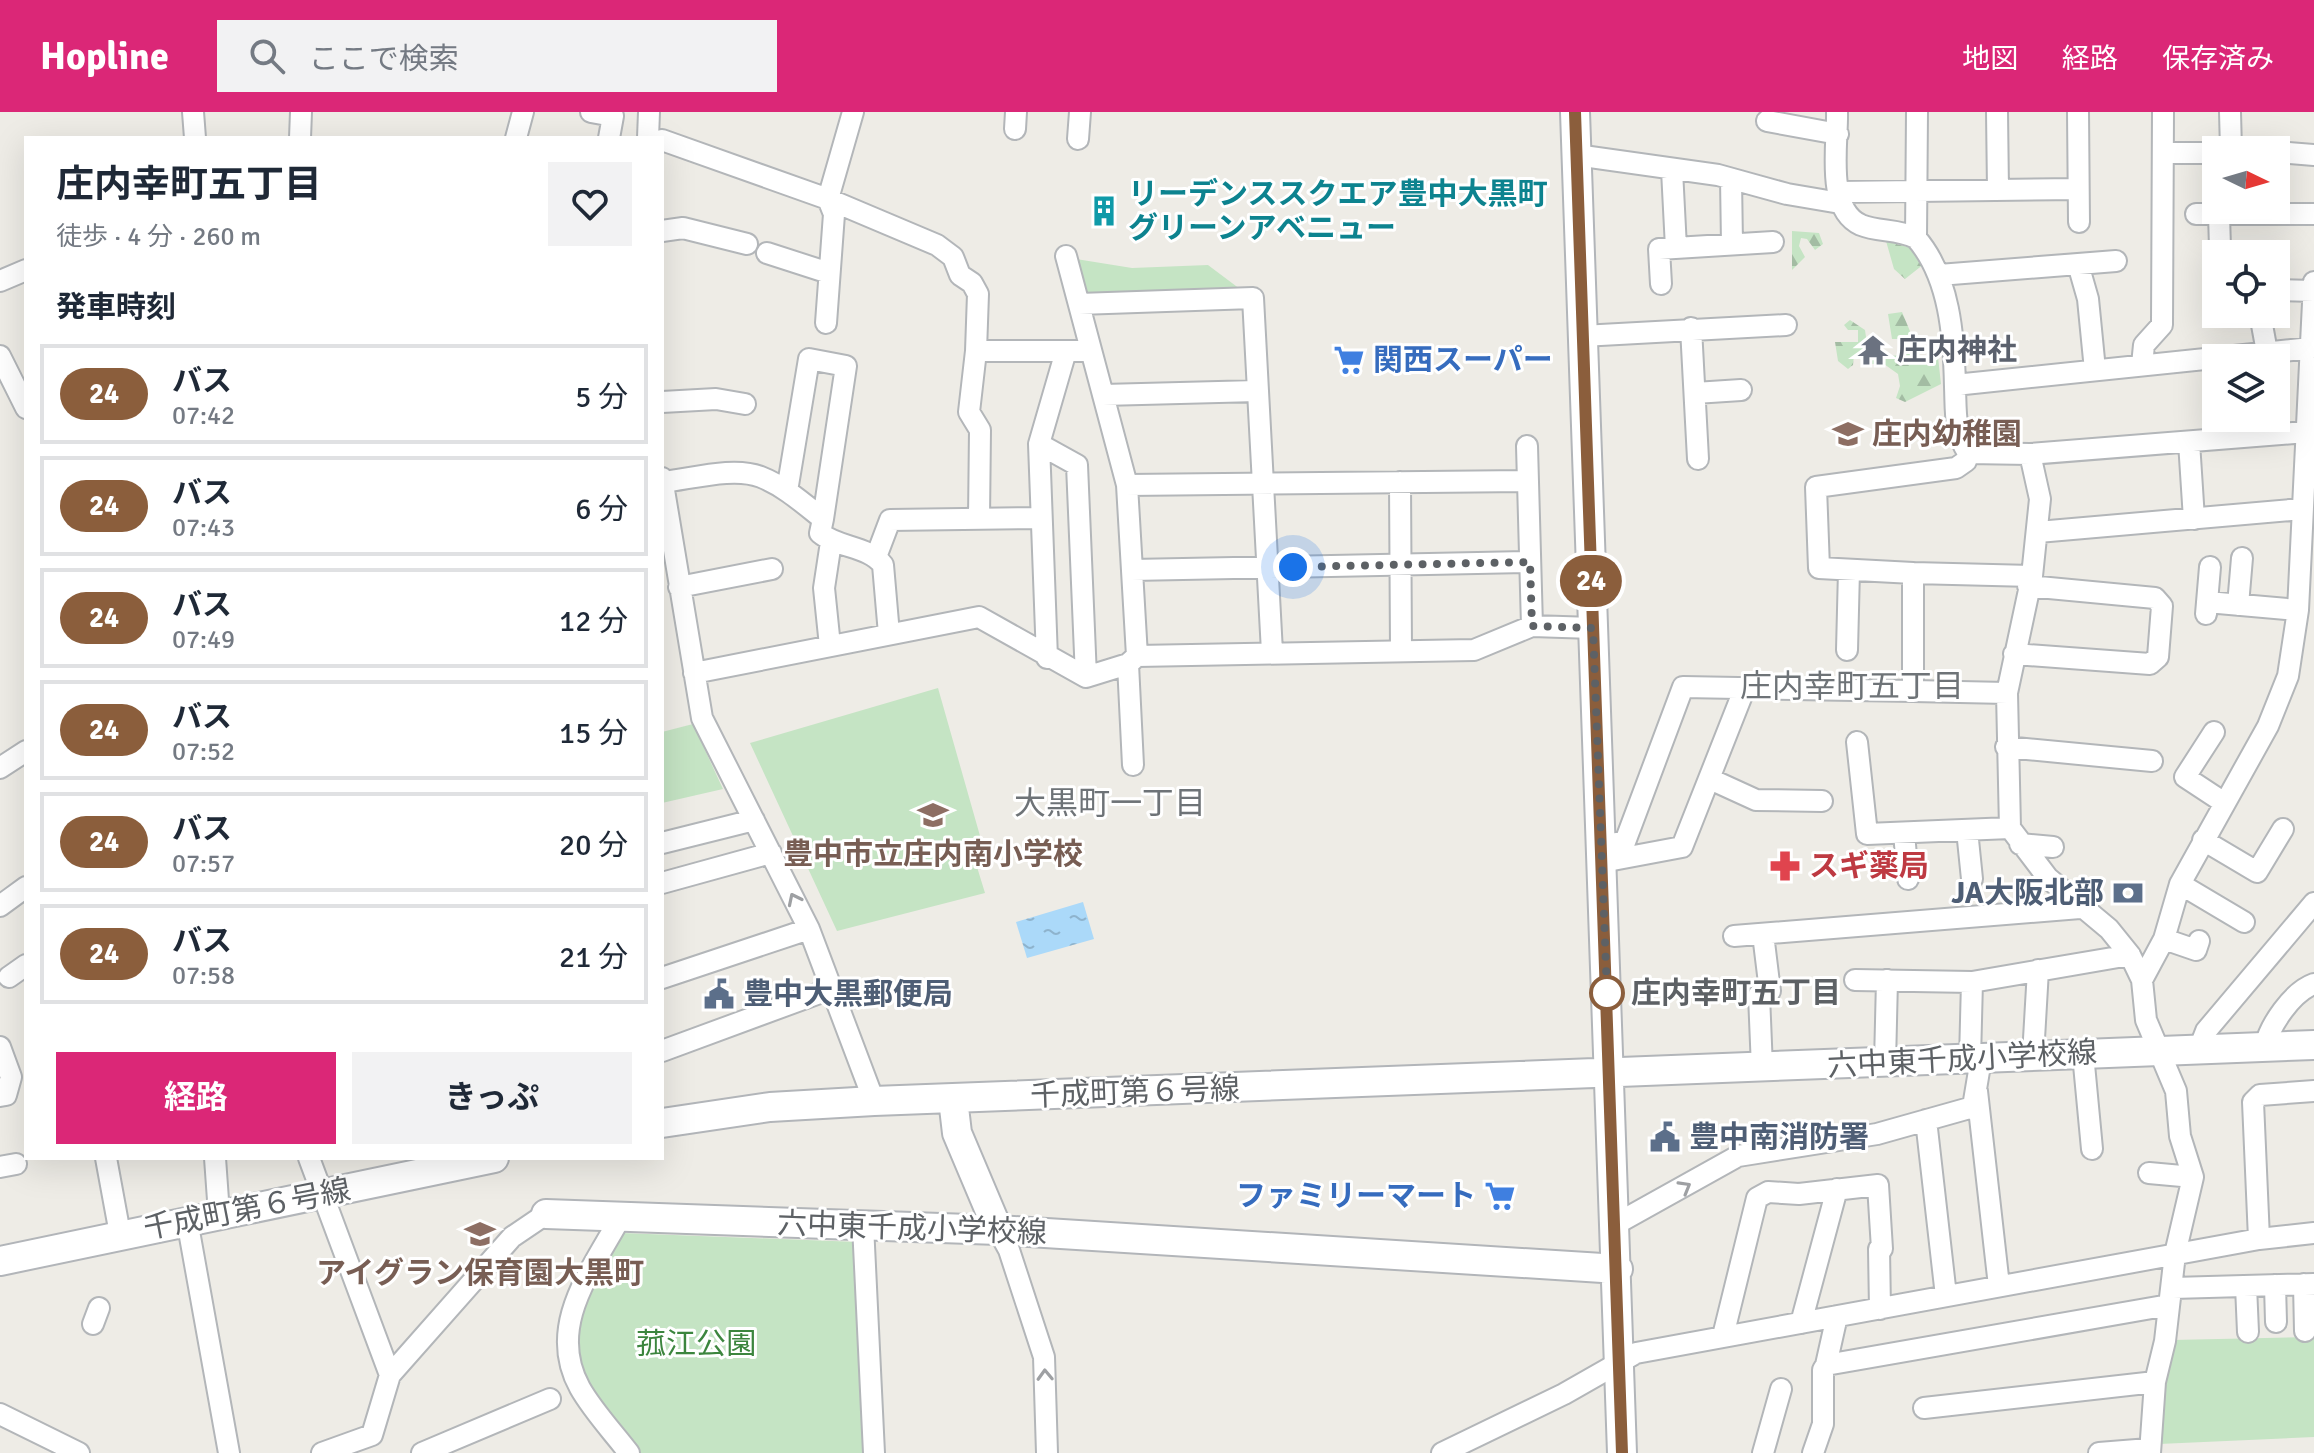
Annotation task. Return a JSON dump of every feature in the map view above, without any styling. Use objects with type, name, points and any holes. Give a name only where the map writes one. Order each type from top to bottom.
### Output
[{"type":"street","points":[[193,112],[195,136]]},
{"type":"street","points":[[300,136],[301,112]]},
{"type":"street","points":[[517,136],[523,112]]},
{"type":"street","points":[[591,112],[613,116],[609,136]]},
{"type":"street","points":[[649,112],[653,136]]},
{"type":"street","points":[[826,323],[834,214],[828,199],[853,112]]},
{"type":"street","points":[[1078,139],[1080,112]]},
{"type":"street","points":[[1575,112],[1618,1269],[1622,1453]]},
{"type":"street","points":[[1837,112],[1839,197],[1860,224],[1916,238]]},
{"type":"street","points":[[1917,112],[1916,238],[1939,275],[1946,300],[1955,385],[1955,418],[1968,453],[1966,461],[1956,468],[1816,487],[1819,568],[2030,581],[2155,598],[2162,606],[2158,657],[2150,664],[2014,654]]},
{"type":"street","points":[[1997,112],[1998,190]]},
{"type":"street","points":[[2078,112],[2079,222]]},
{"type":"street","points":[[2142,365],[2144,345],[2162,325],[2160,222],[2163,112]]},
{"type":"street","points":[[2230,112],[2231,136]]},
{"type":"street","points":[[1767,121],[1838,134]]},
{"type":"street","points":[[664,142],[828,199],[937,245],[953,257],[960,275],[972,283],[978,294],[969,412],[980,430],[979,519]]},
{"type":"street","points":[[2163,153],[2202,153]]},
{"type":"street","points":[[2290,153],[2314,155]]},
{"type":"street","points":[[1576,155],[1839,197],[1918,191],[2078,189]]},
{"type":"street","points":[[1672,170],[1676,248]]},
{"type":"street","points":[[1731,179],[1732,244]]},
{"type":"street","points":[[2196,214],[2202,214]]},
{"type":"street","points":[[2290,214],[2314,214]]},
{"type":"street","points":[[664,232],[683,228],[747,244]]},
{"type":"street","points":[[1661,284],[1659,249],[1773,242]]},
{"type":"street","points":[[767,253],[829,273]]},
{"type":"street","points":[[1066,256],[1127,485],[1132,570],[1133,765]]},
{"type":"street","points":[[1939,275],[2116,261]]},
{"type":"street","points":[[2078,264],[2088,299],[2095,370]]},
{"type":"street","points":[[0,281],[24,271]]},
{"type":"street","points":[[2142,980],[2164,939],[2180,884],[2279,702],[2294,650],[2314,282]]},
{"type":"street","points":[[2290,290],[2314,291]]},
{"type":"street","points":[[1079,304],[1253,298],[1272,652]]},
{"type":"street","points":[[1582,336],[1786,325]]},
{"type":"street","points":[[1691,328],[1698,459]]},
{"type":"street","points":[[2290,350],[2311,348]]},
{"type":"street","points":[[976,351],[1091,351]]},
{"type":"street","points":[[1047,658],[1039,444],[1066,351]]},
{"type":"street","points":[[0,356],[24,404]]},
{"type":"street","points":[[787,491],[809,359],[846,366],[820,533],[831,542],[876,557],[883,565],[889,634]]},
{"type":"street","points":[[1955,385],[2202,359]]},
{"type":"street","points":[[1695,393],[1741,390]]},
{"type":"street","points":[[1103,395],[1257,391]]},
{"type":"street","points":[[664,402],[716,399],[745,404]]},
{"type":"street","points":[[2290,430],[2306,432]]},
{"type":"street","points":[[1968,453],[2030,454],[2189,442],[2219,432]]},
{"type":"street","points":[[2189,442],[2194,519]]},
{"type":"street","points":[[1039,444],[1077,465],[1086,677]]},
{"type":"street","points":[[1527,446],[1532,626]]},
{"type":"street","points":[[2030,454],[2039,489],[2038,532],[2007,693],[2006,747],[2015,836],[2048,878],[2080,908],[2109,929],[2130,955],[2142,980],[2146,1020],[2162,1050],[2176,1091],[2180,1136],[2193,1177],[2175,1254],[2171,1297],[2155,1382],[2149,1451],[2099,1453]]},
{"type":"street","points":[[664,480],[741,474],[759,476],[787,491],[823,519]]},
{"type":"street","points":[[1127,485],[1528,481]]},
{"type":"street","points":[[1400,482],[1401,650]]},
{"type":"street","points":[[664,500],[674,600],[694,673],[702,718],[809,929],[874,1101]]},
{"type":"street","points":[[2038,532],[2302,509]]},
{"type":"street","points":[[876,557],[890,520],[1041,518]]},
{"type":"street","points":[[830,646],[824,588],[831,542]]},
{"type":"street","points":[[2238,605],[2242,558]]},
{"type":"street","points":[[1132,570],[1530,562]]},
{"type":"street","points":[[2210,567],[2207,608],[2238,605],[2298,610]]},
{"type":"street","points":[[674,600],[772,569]]},
{"type":"street","points":[[1847,650],[1849,570]]},
{"type":"street","points":[[1913,573],[1913,691]]},
{"type":"street","points":[[694,673],[979,617],[1047,658],[1086,677],[1133,660],[1272,652],[1474,650],[1532,626],[1593,628]]},
{"type":"street","points":[[1602,854],[1625,842],[1683,687],[2007,693]]},
{"type":"street","points":[[1602,854],[1682,847],[1744,690]]},
{"type":"street","points":[[2214,732],[2185,777],[2223,802]]},
{"type":"street","points":[[1857,742],[1867,834],[1967,830],[2015,836],[2053,847]]},
{"type":"street","points":[[2006,747],[2152,761]]},
{"type":"street","points":[[0,768],[24,752]]},
{"type":"street","points":[[1710,779],[1756,800],[1822,801]]},
{"type":"street","points":[[664,842],[754,820]]},
{"type":"street","points":[[2203,840],[2257,872],[2283,829]]},
{"type":"street","points":[[1967,830],[1972,879]]},
{"type":"street","points":[[1904,833],[1908,879]]},
{"type":"street","points":[[664,882],[771,853]]},
{"type":"street","points":[[2180,884],[2244,922]]},
{"type":"street","points":[[0,906],[24,888]]},
{"type":"street","points":[[2199,1049],[2206,1031],[2314,903]]},
{"type":"street","points":[[1734,936],[2080,908]]},
{"type":"street","points":[[664,977],[809,929]]},
{"type":"street","points":[[1762,1068],[1759,995],[1780,990],[1763,934]]},
{"type":"street","points":[[2164,939],[2196,950],[2199,941]]},
{"type":"street","points":[[1855,980],[1972,982],[2130,955]]},
{"type":"street","points":[[2033,1056],[2038,970]]},
{"type":"street","points":[[1885,1063],[1887,980]]},
{"type":"street","points":[[1972,982],[1976,1068],[1999,1286]]},
{"type":"street","points":[[2265,1046],[2269,1028],[2305,988],[2314,984]]},
{"type":"street","points":[[664,1050],[833,988]]},
{"type":"street","name":"六中東千成小学校線","points":[[1610,1074],[1885,1063],[1976,1068],[2033,1056],[2314,1045]]},
{"type":"street","points":[[0,1096],[6,1095],[11,1077],[3,1051],[24,1049]]},
{"type":"street","points":[[2083,1054],[2092,1149]]},
{"type":"street","points":[[1616,1224],[1738,1156],[1877,1134],[1973,1107],[1976,1068]]},
{"type":"street","name":"千成町第６号線","points":[[664,1123],[770,1107],[874,1101],[1610,1074]]},
{"type":"street","points":[[2259,1239],[2253,1102],[2260,1095],[2314,1091]]},
{"type":"street","points":[[953,1099],[957,1133],[1009,1250],[1044,1357],[1047,1453]]},
{"type":"street","points":[[1926,1120],[1946,1296]]},
{"type":"street","points":[[106,1160],[120,1234]]},
{"type":"street","points":[[215,1160],[219,1214]]},
{"type":"street","points":[[310,1160],[390,1375]]},
{"type":"street","name":"千成町第６号線","points":[[0,1261],[322,1194],[442,1163],[473,1160]]},
{"type":"street","points":[[2149,1173],[2193,1177]]},
{"type":"street","points":[[1723,1336],[1757,1198],[1774,1192],[1799,1194],[1878,1185],[1882,1249],[1879,1249],[1880,1309]]},
{"type":"street","points":[[1801,1323],[1837,1189]]},
{"type":"street","name":"六中東千成小学校線","points":[[322,1453],[373,1444],[390,1375],[512,1237],[546,1214],[998,1230],[1618,1269]]},
{"type":"street","points":[[620,1218],[570,1309],[566,1347],[580,1387],[629,1453]]},
{"type":"street","points":[[187,1220],[229,1453]]},
{"type":"street","points":[[863,1225],[874,1453]]},
{"type":"street","points":[[1442,1453],[1619,1365],[1636,1353],[2259,1239],[2314,1233]]},
{"type":"street","points":[[1826,1365],[2171,1297],[2246,1286],[2309,1284],[2305,1331]]},
{"type":"street","points":[[2275,1285],[2276,1322]]},
{"type":"street","points":[[2246,1286],[2248,1332]]},
{"type":"street","points":[[1813,1453],[1823,1424],[1823,1370],[1837,1316]]},
{"type":"street","points":[[1924,1408],[2155,1382]]},
{"type":"street","points":[[1763,1453],[1781,1389]]},
{"type":"street","points":[[422,1453],[550,1399]]},
{"type":"street","points":[[0,1414],[79,1453]]},
{"type":"green space","points":[[1792,231],[1819,233],[1823,244],[1815,250],[1807,239],[1801,238],[1799,246],[1805,257],[1792,270]]},
{"type":"green space","points":[[1886,241],[1911,248],[1924,264],[1905,279],[1894,269]]},
{"type":"green space","points":[[1076,259],[1132,268],[1208,265],[1244,292],[1095,297],[1087,293]]},
{"type":"green space","points":[[1902,312],[1912,336],[1920,343],[1912,348],[1914,358],[1938,357],[1941,384],[1905,402],[1896,398],[1900,386],[1898,374],[1884,364],[1870,364],[1868,357],[1905,355],[1902,339],[1892,339],[1888,314]]},
{"type":"green space","points":[[1850,320],[1865,330],[1868,351],[1854,355],[1853,365],[1848,369],[1838,361],[1835,342],[1858,342],[1858,330],[1848,330],[1844,325]]},
{"type":"green space","points":[[938,688],[988,864],[977,867],[985,893],[837,931],[750,743]]},
{"type":"green space","points":[[693,724],[723,789],[664,803],[664,731]]},
{"type":"green space","name":"菰江公園","points":[[622,1233],[858,1242],[867,1453],[640,1453],[592,1387],[578,1350],[582,1311]]},
{"type":"green space","points":[[2314,1337],[2314,1437],[2159,1444],[2158,1399],[2172,1340]]},
{"type":"water","points":[[1083,902],[1094,939],[1027,958],[1016,922]]},
{"type":"bus line","name":"24","points":[[1575,112],[1618,1269],[1622,1453]]},
{"type":"place","name":"リーデンススクエア豊中大黒町 グリーンアベニュー","points":[[1104,211]]},
{"type":"place","name":"庄内神社","points":[[1873,350]]},
{"type":"place","name":"関西スーパー","points":[[1349,360]]},
{"type":"place","name":"庄内幼稚園","points":[[1848,434]]},
{"type":"place","name":"豊中市立庄内南小学校","points":[[933,815]]},
{"type":"place","name":"スギ薬局","points":[[1785,866]]},
{"type":"place","name":"JA大阪北部","points":[[2128,893]]},
{"type":"place","name":"庄内幸町五丁目","points":[[1607,993]]},
{"type":"place","name":"豊中大黒郵便局","points":[[719,994]]},
{"type":"place","name":"豊中南消防署","points":[[1665,1137]]},
{"type":"place","name":"ファミリーマート","points":[[1500,1196]]},
{"type":"place","name":"アイグラン保育園大黒町","points":[[480,1234]]},
{"type":"district","name":"庄内幸町五丁目","points":[[1852,686]]},
{"type":"district","name":"大黒町一丁目","points":[[1110,803]]},
{"type":"route","points":[[1293,567],[1530,562],[1532,626],[1541,629],[1593,628],[1607,993]]}]
